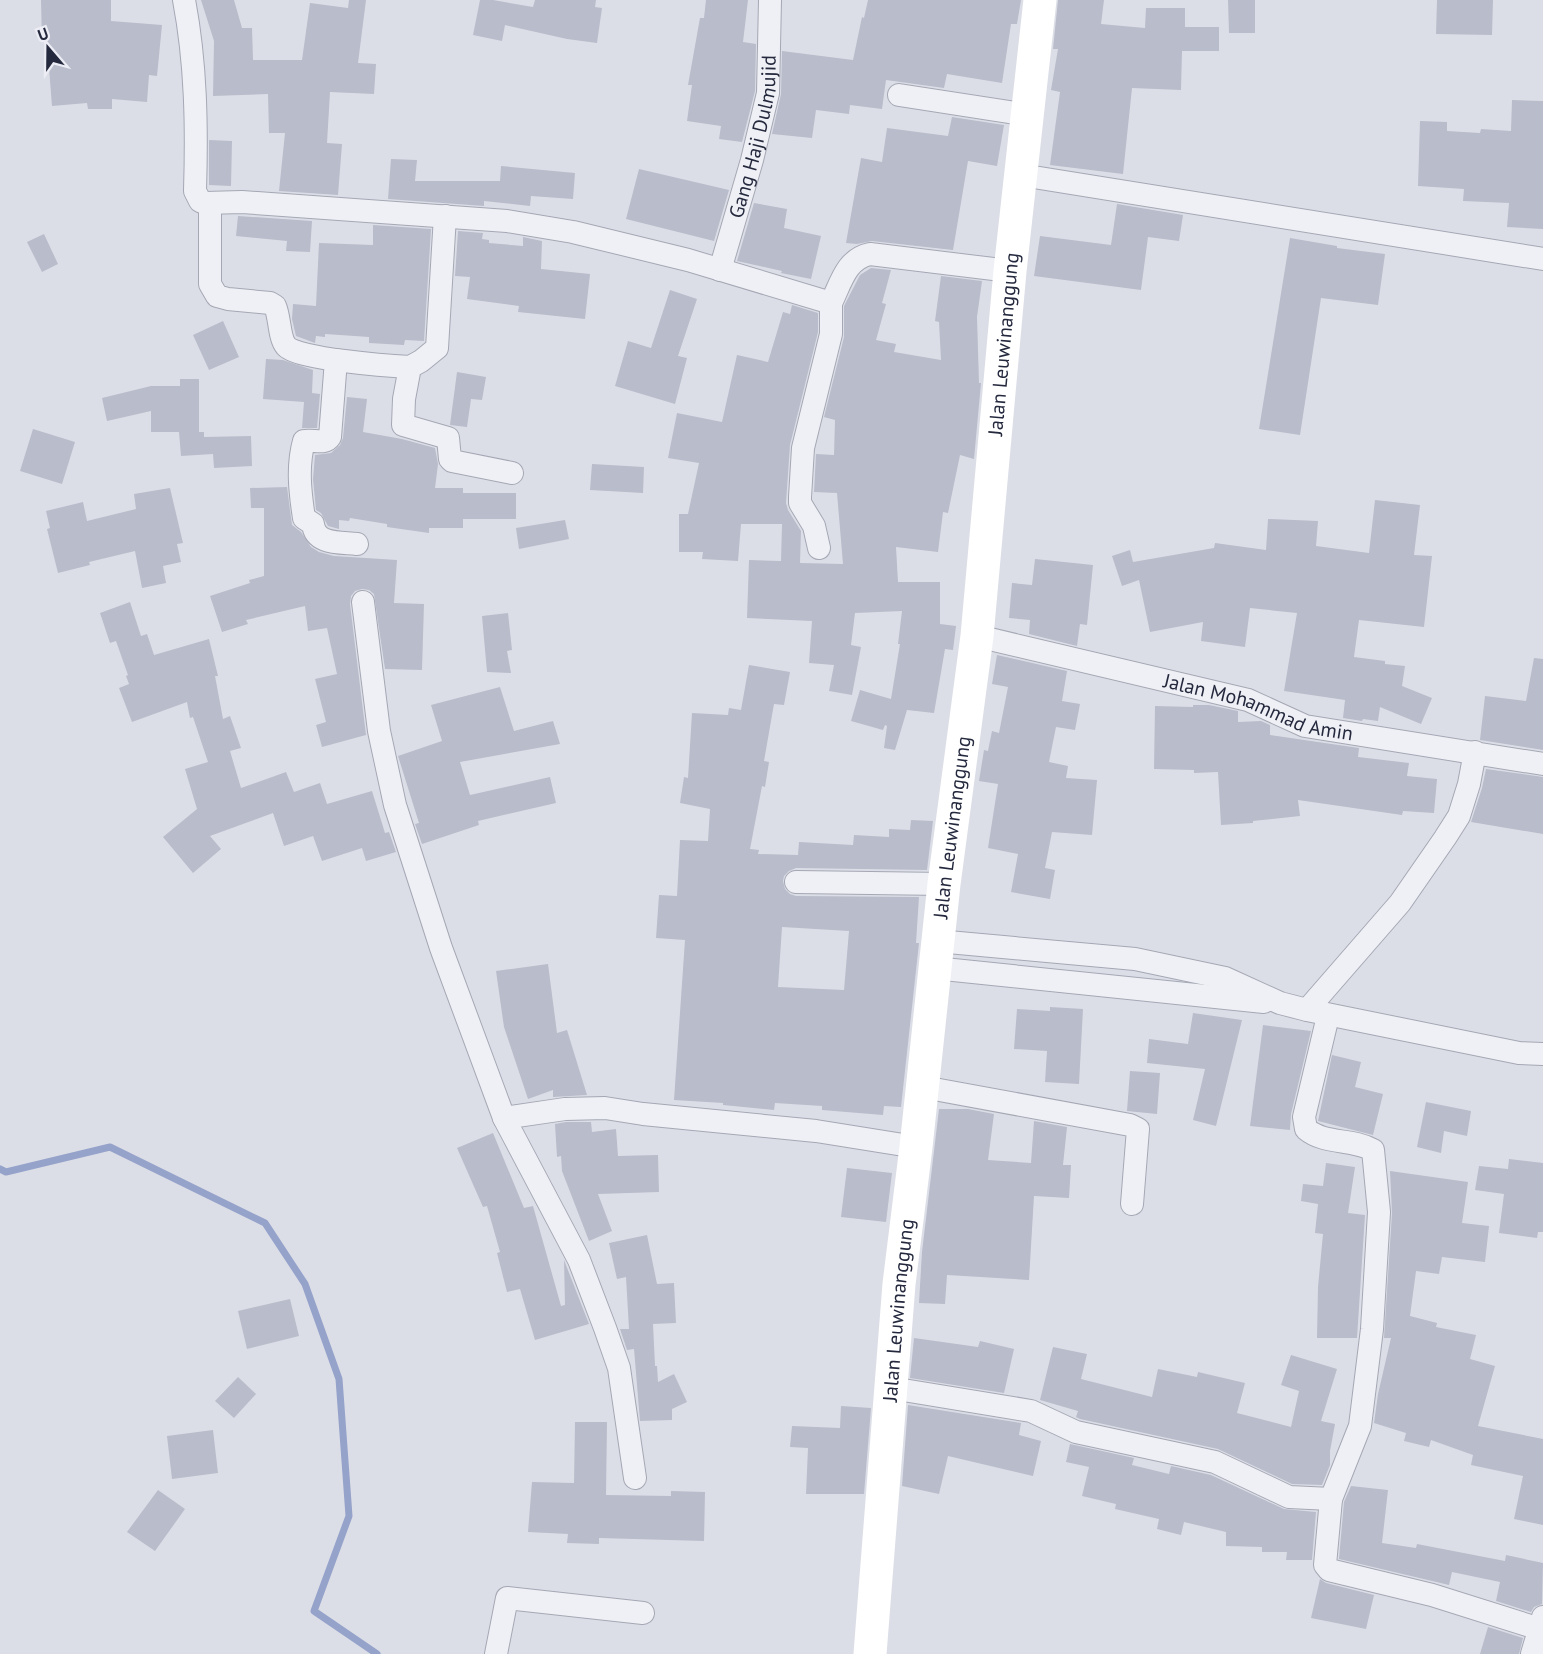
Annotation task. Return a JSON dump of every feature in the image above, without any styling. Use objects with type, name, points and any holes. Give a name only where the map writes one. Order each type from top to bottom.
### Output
[{"type":"main road","name":"Jalan Leuwinanggung","points":[[870,1654],[899,1284],[923,1087],[944,884],[977,636],[1010,271],[1040,0]]},
{"type":"street","points":[[184,0],[190,33],[196,103],[195,191],[200,201],[507,221],[573,232],[688,260],[831,303]]},
{"type":"street","name":"Gang Haji Dulmujid","points":[[720,270],[752,160],[768,93],[770,0]]},
{"type":"street","points":[[899,95],[1028,115]]},
{"type":"street","points":[[1021,175],[1543,259]]},
{"type":"street","points":[[210,203],[210,284],[215,294],[228,299],[270,303],[275,306],[287,348],[336,360],[387,366],[410,367],[437,348],[445,216]]},
{"type":"street","points":[[819,548],[814,526],[800,503],[803,448],[831,334],[831,303],[848,268],[860,256],[870,254],[1010,271]]},
{"type":"street","points":[[336,360],[330,437],[322,442],[304,441],[299,474],[301,493],[304,518],[314,524],[314,532],[320,538],[357,544]]},
{"type":"street","points":[[410,367],[404,399],[403,425],[448,438],[452,461],[512,473]]},
{"type":"street","points":[[363,602],[379,731],[395,805],[441,948],[504,1118],[579,1260],[605,1328],[619,1368],[635,1478]]},
{"type":"street","name":"Jalan Mohammad Amin","points":[[977,636],[1248,700],[1305,726],[1543,764]]},
{"type":"street","points":[[1475,752],[1469,784],[1459,816],[1400,903],[1317,1013],[1304,1117],[1306,1129],[1315,1137],[1366,1146],[1373,1150],[1379,1212],[1372,1329],[1360,1426],[1332,1498],[1325,1565],[1329,1570],[1542,1626],[1532,1654]]},
{"type":"street","points":[[796,882],[944,884]]},
{"type":"street","points":[[936,954],[1280,1003],[1317,1013],[1519,1053],[1543,1054]]},
{"type":"street","points":[[923,1087],[1130,1125],[1138,1129],[1132,1204]]},
{"type":"street","points":[[504,1118],[565,1109],[604,1108],[816,1131],[916,1147]]},
{"type":"street","points":[[891,1388],[1031,1411],[1076,1432],[1215,1462],[1289,1497],[1332,1498]]},
{"type":"street","points":[[496,1654],[507,1598],[643,1613]]},
{"type":"building","points":[[41,0],[111,0],[111,21],[162,25],[157,76],[149,75],[147,102],[112,99],[112,109],[88,109],[87,103],[52,106],[47,42],[42,42]]},
{"type":"building","points":[[201,0],[234,0],[242,28],[252,28],[253,60],[302,60],[310,3],[348,8],[349,0],[366,0],[358,63],[376,64],[374,94],[330,92],[327,143],[342,144],[338,195],[279,191],[285,133],[269,133],[268,94],[213,96],[214,41]]},
{"type":"building","points":[[480,0],[533,7],[535,0],[596,0],[595,7],[602,8],[597,43],[567,39],[505,25],[502,41],[473,35]]},
{"type":"building","points":[[706,0],[748,0],[743,42],[756,44],[755,91],[742,142],[719,139],[721,126],[687,121],[692,85],[688,85],[700,18],[704,18]]},
{"type":"building","points":[[868,0],[1021,0],[1017,24],[1011,24],[1002,83],[947,74],[944,88],[886,80],[882,109],[850,105],[849,114],[816,110],[812,138],[772,134],[781,94],[782,51],[853,60]]},
{"type":"building","points":[[1058,0],[1104,0],[1101,24],[1145,28],[1146,8],[1185,8],[1185,27],[1219,27],[1219,51],[1182,51],[1181,90],[1132,88],[1123,174],[1050,165],[1060,92],[1051,90],[1058,49],[1053,49]]},
{"type":"building","points":[[1228,0],[1255,0],[1255,33],[1229,33]]},
{"type":"building","points":[[1437,0],[1493,0],[1492,35],[1436,34]]},
{"type":"building","points":[[1512,100],[1543,101],[1543,229],[1507,227],[1509,203],[1463,201],[1464,189],[1418,186],[1420,121],[1447,122],[1447,131],[1480,133],[1481,129],[1511,131]]},
{"type":"building","points":[[952,117],[1004,125],[997,166],[968,161],[953,250],[872,241],[857,244],[846,243],[861,158],[882,162],[887,128],[948,136]]},
{"type":"building","points":[[209,140],[232,141],[231,186],[209,185]]},
{"type":"building","points":[[391,159],[417,160],[415,181],[500,181],[501,166],[575,173],[573,199],[531,196],[530,206],[484,201],[484,206],[388,199]]},
{"type":"building","points":[[639,169],[729,190],[714,241],[626,219]]},
{"type":"building","points":[[754,203],[787,209],[784,228],[821,236],[811,279],[737,261]]},
{"type":"building","points":[[1117,204],[1183,215],[1179,241],[1148,237],[1141,290],[1034,276],[1040,236],[1111,245]]},
{"type":"building","points":[[238,216],[312,221],[310,252],[286,251],[287,241],[236,236]]},
{"type":"building","points":[[373,225],[431,229],[424,341],[405,340],[404,345],[369,343],[369,337],[325,334],[325,337],[316,336],[315,343],[296,336],[292,319],[293,304],[316,306],[319,243],[373,245]]},
{"type":"building","points":[[458,231],[483,233],[482,239],[489,240],[489,243],[523,246],[523,237],[542,241],[541,269],[590,274],[585,319],[518,312],[519,306],[467,299],[470,277],[455,276]]},
{"type":"building","points":[[44,234],[58,264],[42,272],[27,242]]},
{"type":"building","points":[[1290,238],[1337,246],[1337,248],[1385,254],[1378,305],[1321,298],[1300,435],[1259,429]]},
{"type":"building","points":[[871,268],[891,270],[882,303],[886,304],[876,340],[896,344],[894,352],[941,360],[939,322],[935,321],[941,276],[982,281],[977,317],[979,383],[981,383],[974,459],[960,455],[948,513],[943,512],[938,552],[896,547],[898,582],[940,582],[940,624],[956,626],[953,650],[945,649],[934,713],[907,710],[895,750],[884,748],[887,726],[885,725],[883,730],[851,721],[860,690],[891,699],[900,644],[898,644],[902,611],[855,613],[851,645],[861,647],[852,695],[829,691],[834,665],[809,663],[812,621],[747,618],[749,560],[781,561],[782,524],[741,524],[738,561],[702,559],[703,552],[679,552],[679,514],[688,514],[699,463],[668,458],[677,413],[722,422],[737,355],[768,362],[783,312],[790,314],[792,305],[818,313],[818,332],[790,445],[786,503],[801,531],[800,563],[843,564],[837,493],[814,492],[816,454],[834,455],[835,420],[824,417],[844,337],[844,306],[860,275]]},
{"type":"building","points":[[670,290],[697,299],[678,356],[687,358],[675,404],[615,386],[628,341],[651,348]]},
{"type":"building","points":[[223,321],[239,357],[209,370],[193,335]]},
{"type":"building","points":[[266,359],[283,360],[313,370],[312,393],[320,394],[317,428],[302,428],[304,402],[263,399]]},
{"type":"building","points":[[457,372],[486,377],[482,400],[471,399],[467,427],[450,425]]},
{"type":"building","points":[[180,379],[199,379],[199,432],[204,432],[204,437],[251,436],[252,466],[214,468],[213,454],[181,456],[179,432],[151,432],[151,411],[107,421],[102,398],[151,386],[180,386]]},
{"type":"building","points":[[347,397],[367,399],[363,432],[435,448],[438,464],[435,488],[463,488],[463,493],[516,493],[516,519],[463,519],[463,528],[429,528],[429,533],[387,527],[387,524],[350,518],[349,521],[339,520],[339,529],[328,526],[321,513],[316,510],[313,479],[315,455],[331,453],[340,445],[343,438]]},
{"type":"building","points":[[33,429],[75,442],[62,484],[20,471]]},
{"type":"building","points":[[592,464],[644,467],[643,493],[590,490]]},
{"type":"building","points":[[287,487],[292,525],[301,532],[311,547],[334,556],[397,560],[394,603],[424,604],[422,670],[385,669],[374,594],[362,589],[355,591],[351,596],[350,604],[366,735],[322,747],[316,725],[326,722],[315,679],[337,674],[327,628],[308,631],[305,606],[246,620],[248,624],[222,632],[210,596],[264,576],[264,508],[251,508],[250,488]]},
{"type":"building","points":[[170,488],[183,543],[177,544],[181,562],[163,566],[166,583],[142,588],[135,551],[89,562],[90,565],[58,573],[47,529],[50,528],[46,511],[83,502],[87,521],[136,509],[134,494]]},
{"type":"building","points":[[1375,500],[1420,505],[1414,555],[1432,556],[1424,627],[1359,620],[1354,657],[1405,666],[1402,686],[1432,698],[1421,724],[1380,707],[1378,721],[1343,718],[1345,700],[1284,691],[1297,613],[1250,608],[1245,647],[1201,641],[1203,622],[1150,632],[1139,580],[1122,586],[1112,556],[1130,550],[1133,562],[1214,548],[1215,543],[1266,550],[1268,519],[1318,521],[1316,546],[1369,553]]},
{"type":"building","points":[[565,520],[569,539],[519,549],[516,528]]},
{"type":"building","points":[[1035,559],[1093,565],[1087,625],[1080,624],[1077,646],[1029,634],[1030,620],[1009,618],[1012,583],[1032,585]]},
{"type":"building","points":[[130,602],[141,636],[147,634],[154,655],[209,639],[218,676],[215,676],[223,719],[230,716],[241,748],[230,751],[241,788],[286,772],[294,792],[320,783],[327,804],[372,791],[385,833],[389,832],[396,852],[366,861],[362,848],[322,861],[313,836],[284,846],[273,813],[210,836],[221,849],[193,873],[163,837],[197,809],[185,769],[208,762],[193,717],[190,718],[187,702],[132,722],[119,688],[129,684],[126,676],[128,675],[116,641],[110,643],[100,613]]},
{"type":"building","points":[[508,613],[512,650],[507,651],[511,673],[487,672],[482,616]]},
{"type":"building","points":[[997,655],[1067,671],[1062,701],[1080,704],[1075,730],[1056,727],[1049,762],[1068,766],[1066,778],[1097,780],[1092,835],[1052,832],[1045,868],[1055,870],[1050,899],[1011,892],[1018,854],[988,848],[998,784],[979,781],[984,750],[988,751],[992,731],[999,733],[1008,687],[992,684]]},
{"type":"building","points":[[1534,658],[1543,659],[1543,750],[1480,740],[1485,696],[1526,701]]},
{"type":"building","points":[[749,665],[790,672],[784,705],[774,704],[764,761],[769,762],[765,787],[762,786],[750,849],[759,850],[758,854],[798,855],[799,842],[853,845],[854,835],[889,837],[889,829],[910,830],[911,820],[933,821],[927,870],[796,868],[784,876],[783,881],[785,889],[796,896],[919,897],[916,943],[919,943],[901,1107],[884,1106],[883,1115],[822,1110],[822,1106],[775,1103],[774,1110],[723,1105],[723,1103],[674,1100],[685,940],[656,938],[659,895],[677,896],[680,840],[708,841],[710,809],[680,803],[684,777],[688,778],[692,713],[728,715],[729,708],[741,710]],"holes":[[[782,927],[849,931],[844,990],[778,987]]]},
{"type":"building","points":[[500,687],[514,731],[553,721],[560,744],[460,762],[470,795],[550,777],[556,803],[478,821],[479,825],[422,844],[415,824],[419,823],[398,756],[442,741],[431,705]]},
{"type":"building","points":[[1193,705],[1209,705],[1238,711],[1238,722],[1261,721],[1270,725],[1270,735],[1359,748],[1358,757],[1409,763],[1407,776],[1437,779],[1434,813],[1403,811],[1402,815],[1298,800],[1300,816],[1221,825],[1218,772],[1194,773],[1194,770],[1154,769],[1155,706],[1193,707]]},
{"type":"building","points":[[1486,769],[1543,777],[1543,834],[1471,822]]},
{"type":"building","points":[[548,964],[557,1033],[567,1030],[587,1095],[553,1097],[553,1090],[528,1099],[504,1027],[496,971]]},
{"type":"building","points":[[1050,1007],[1083,1009],[1079,1084],[1045,1082],[1047,1051],[1014,1049],[1017,1009],[1050,1011]]},
{"type":"building","points":[[1193,1013],[1242,1020],[1216,1126],[1193,1120],[1205,1069],[1147,1063],[1149,1039],[1188,1044]]},
{"type":"building","points":[[1263,1025],[1311,1031],[1291,1114],[1290,1130],[1250,1126]]},
{"type":"building","points":[[1332,1055],[1361,1062],[1355,1087],[1383,1094],[1373,1135],[1318,1121]]},
{"type":"building","points":[[1130,1071],[1160,1073],[1157,1114],[1127,1111]]},
{"type":"building","points":[[1426,1102],[1471,1111],[1467,1136],[1444,1131],[1441,1153],[1417,1147]]},
{"type":"building","points":[[939,1109],[968,1109],[994,1114],[988,1160],[1031,1163],[1034,1121],[1067,1127],[1063,1165],[1071,1165],[1069,1198],[1034,1196],[1029,1280],[947,1275],[945,1304],[919,1303],[922,1252]]},
{"type":"building","points":[[591,1122],[592,1132],[616,1129],[618,1156],[658,1155],[659,1192],[598,1194],[612,1231],[589,1241],[562,1171],[561,1156],[557,1157],[555,1124]]},
{"type":"building","points":[[493,1133],[524,1208],[533,1206],[561,1306],[565,1305],[564,1260],[589,1324],[535,1340],[520,1289],[507,1292],[497,1253],[500,1252],[487,1206],[483,1207],[457,1148]]},
{"type":"building","points":[[1509,1159],[1543,1163],[1543,1232],[1538,1232],[1537,1238],[1499,1233],[1504,1194],[1475,1190],[1479,1166],[1508,1169]]},
{"type":"building","points":[[1326,1163],[1355,1167],[1348,1213],[1365,1215],[1357,1338],[1317,1338],[1318,1287],[1323,1234],[1315,1233],[1318,1204],[1301,1201],[1303,1184],[1323,1186]]},
{"type":"building","points":[[847,1168],[892,1173],[886,1222],[841,1217]]},
{"type":"building","points":[[1390,1171],[1468,1182],[1462,1223],[1489,1226],[1485,1262],[1442,1257],[1439,1274],[1416,1271],[1410,1316],[1437,1323],[1436,1327],[1476,1335],[1470,1359],[1495,1366],[1478,1426],[1543,1439],[1543,1525],[1514,1519],[1523,1476],[1471,1465],[1473,1455],[1431,1440],[1429,1447],[1404,1441],[1406,1433],[1374,1423],[1391,1338],[1384,1338],[1392,1213]]},
{"type":"building","points":[[647,1235],[657,1284],[674,1283],[676,1323],[653,1324],[658,1382],[674,1374],[687,1402],[672,1409],[672,1420],[640,1421],[634,1349],[627,1350],[620,1329],[629,1329],[626,1277],[617,1279],[609,1243]]},
{"type":"building","points":[[290,1299],[299,1336],[247,1349],[238,1311]]},
{"type":"building","points":[[914,1338],[978,1347],[980,1341],[1014,1349],[1004,1393],[910,1378]]},
{"type":"building","points":[[1053,1347],[1087,1354],[1081,1379],[1152,1397],[1158,1369],[1197,1377],[1198,1372],[1245,1383],[1237,1413],[1291,1427],[1299,1391],[1281,1385],[1291,1355],[1337,1369],[1321,1421],[1335,1424],[1330,1465],[1322,1485],[1292,1484],[1218,1449],[1080,1419],[1076,1417],[1078,1411],[1040,1400]]},
{"type":"building","points":[[238,1377],[256,1394],[234,1418],[215,1401]]},
{"type":"building","points":[[908,1405],[1021,1423],[1019,1435],[1041,1441],[1033,1476],[948,1456],[939,1494],[902,1486]]},
{"type":"building","points":[[841,1406],[871,1408],[864,1494],[806,1494],[808,1448],[790,1447],[792,1426],[840,1428]]},
{"type":"building","points":[[575,1422],[607,1422],[606,1495],[671,1496],[671,1491],[705,1492],[704,1541],[599,1538],[599,1544],[567,1543],[568,1534],[528,1532],[532,1482],[574,1483]]},
{"type":"building","points":[[213,1430],[218,1473],[172,1479],[167,1436]]},
{"type":"building","points":[[1070,1444],[1134,1458],[1132,1465],[1169,1474],[1171,1466],[1211,1475],[1284,1509],[1316,1512],[1312,1560],[1286,1560],[1287,1552],[1262,1552],[1262,1547],[1226,1546],[1226,1532],[1184,1522],[1181,1535],[1157,1529],[1159,1519],[1115,1509],[1116,1504],[1082,1496],[1089,1467],[1066,1462]]},
{"type":"building","points":[[1351,1486],[1388,1490],[1382,1543],[1416,1548],[1417,1544],[1505,1561],[1506,1555],[1543,1563],[1542,1604],[1534,1607],[1531,1612],[1496,1601],[1500,1582],[1452,1572],[1449,1585],[1339,1559],[1344,1502]]},
{"type":"building","points":[[158,1490],[185,1509],[155,1551],[127,1532]]},
{"type":"building","points":[[1320,1579],[1326,1583],[1374,1595],[1366,1629],[1311,1618]]},
{"type":"building","points":[[1488,1627],[1523,1638],[1519,1654],[1480,1654]]},
{"type":"waterway","points":[[0,1169],[6,1172],[110,1147],[265,1223],[305,1284],[339,1379],[349,1516],[314,1611],[377,1654]]}]
